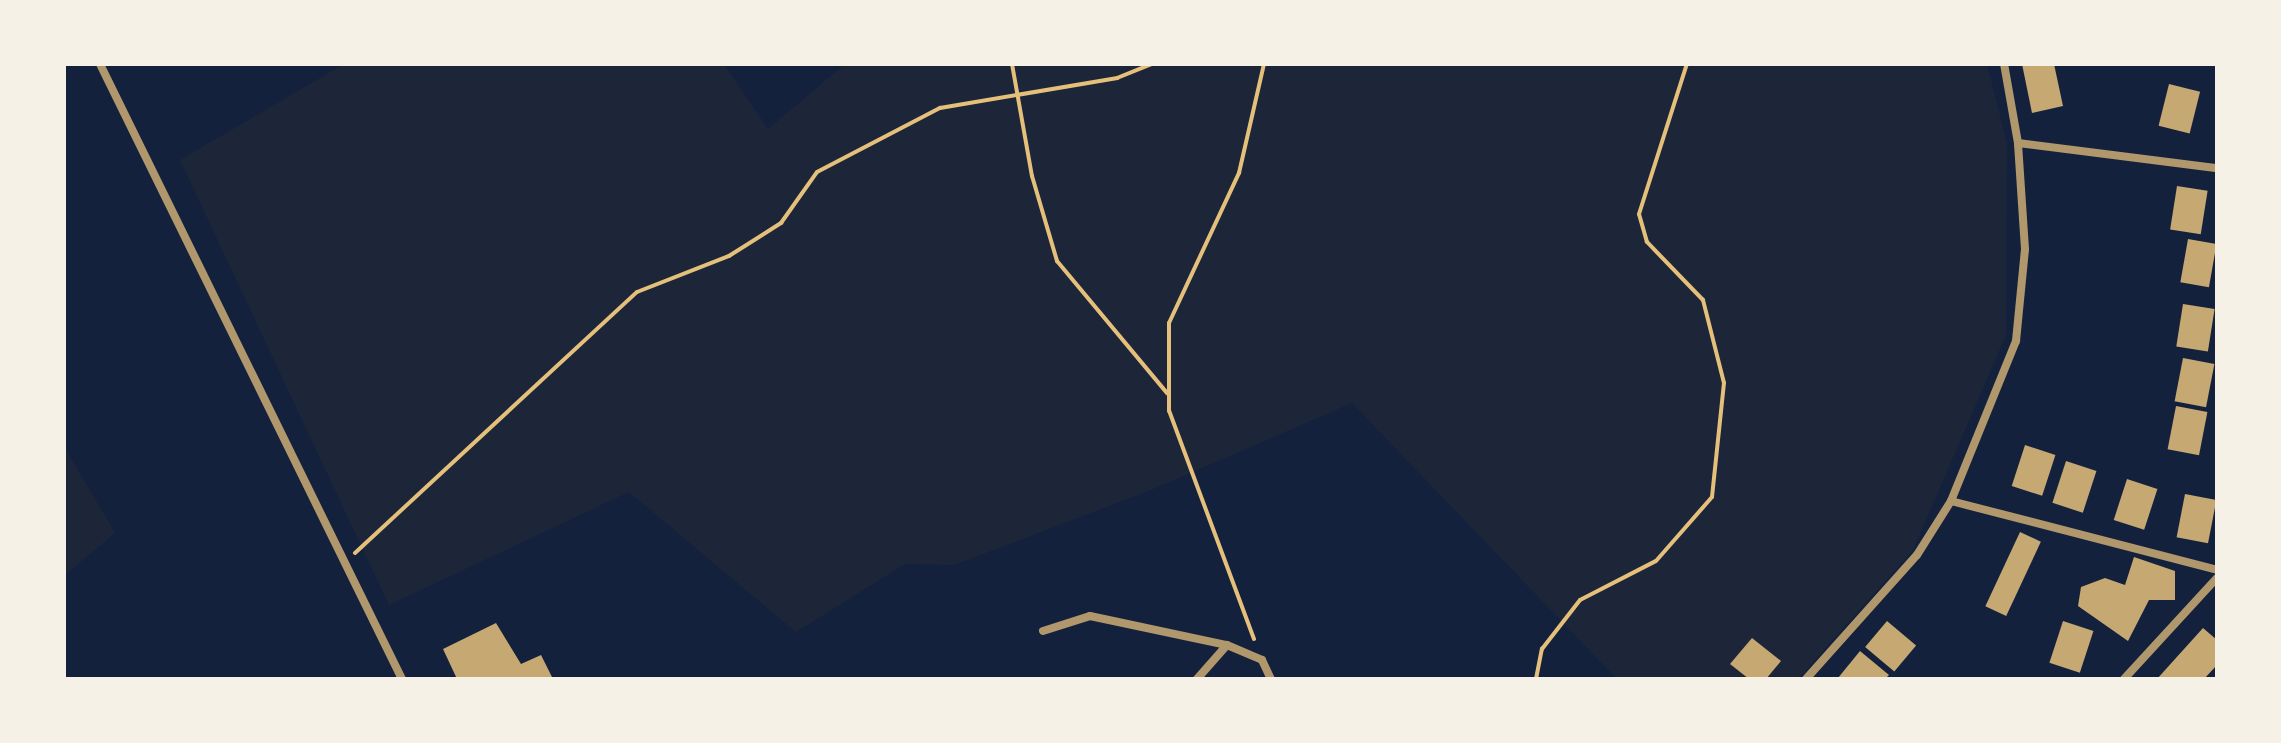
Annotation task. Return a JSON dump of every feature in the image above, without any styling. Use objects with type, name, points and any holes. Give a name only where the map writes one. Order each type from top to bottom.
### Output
[{"type":"street","points":[[100,64],[402,679]]},
{"type":"street","points":[[1806,679],[1917,555],[1951,501],[2016,341],[2025,249],[2018,143],[2004,64]]},
{"type":"street","points":[[2018,143],[2217,168]]},
{"type":"street","points":[[1951,501],[2217,570]]},
{"type":"street","points":[[2124,679],[2217,578]]},
{"type":"street","points":[[1043,631],[1090,616],[1227,645],[1262,660],[1271,679]]},
{"type":"street","points":[[1197,679],[1227,645]]},
{"type":"path","points":[[1012,64],[1032,176],[1057,261],[1169,395]]},
{"type":"path","points":[[345,562],[428,491],[511,406],[637,292],[729,256],[781,223],[817,172],[940,108],[1018,98],[1117,78],[1151,64]]},
{"type":"path","points":[[1262,660],[1169,411],[1169,323],[1239,173],[1264,64]]},
{"type":"path","points":[[1536,679],[1542,649],[1580,600],[1656,561],[1712,497],[1724,383],[1703,300],[1647,242],[1639,214],[1687,64]]},
{"type":"shaded area","points":[[344,64],[724,64],[768,129],[845,64],[1987,64],[2007,144],[2006,335],[1913,550],[1798,679],[1617,679],[1352,403],[1151,490],[954,565],[905,564],[796,632],[629,492],[389,605],[180,160]]},
{"type":"shaded area","points":[[64,446],[115,533],[64,576]]},
{"type":"building","points":[[2022,64],[2054,64],[2063,106],[2032,113]]},
{"type":"building","points":[[2169,84],[2200,92],[2190,133],[2159,126]]},
{"type":"building","points":[[2177,186],[2208,191],[2201,234],[2170,229]]},
{"type":"building","points":[[2188,239],[2217,244],[2209,287],[2180,282]]},
{"type":"building","points":[[2183,304],[2215,309],[2208,351],[2176,346]]},
{"type":"building","points":[[2183,358],[2214,364],[2206,407],[2175,401]]},
{"type":"building","points":[[2176,406],[2207,412],[2199,455],[2168,449]]},
{"type":"building","points":[[2025,445],[2055,455],[2042,496],[2012,486]]},
{"type":"building","points":[[2066,461],[2096,471],[2083,513],[2052,503]]},
{"type":"building","points":[[2127,479],[2157,489],[2144,530],[2114,520]]},
{"type":"building","points":[[2185,494],[2216,500],[2208,543],[2177,537]]},
{"type":"building","points":[[2020,532],[2041,542],[2006,616],[1985,606]]},
{"type":"building","points":[[2134,557],[2175,571],[2175,600],[2149,600],[2128,641],[2078,606],[2081,587],[2105,578],[2125,585]]},
{"type":"building","points":[[1887,621],[1916,645],[1894,671],[1865,647]]},
{"type":"building","points":[[2063,621],[2093,631],[2080,673],[2049,663]]},
{"type":"building","points":[[496,623],[521,664],[541,655],[553,679],[457,679],[443,649]]},
{"type":"building","points":[[2203,628],[2217,640],[2217,665],[2204,679],[2157,679]]},
{"type":"building","points":[[1752,638],[1781,661],[1766,679],[1749,679],[1730,664]]},
{"type":"building","points":[[1860,651],[1889,675],[1885,679],[1838,678]]}]
